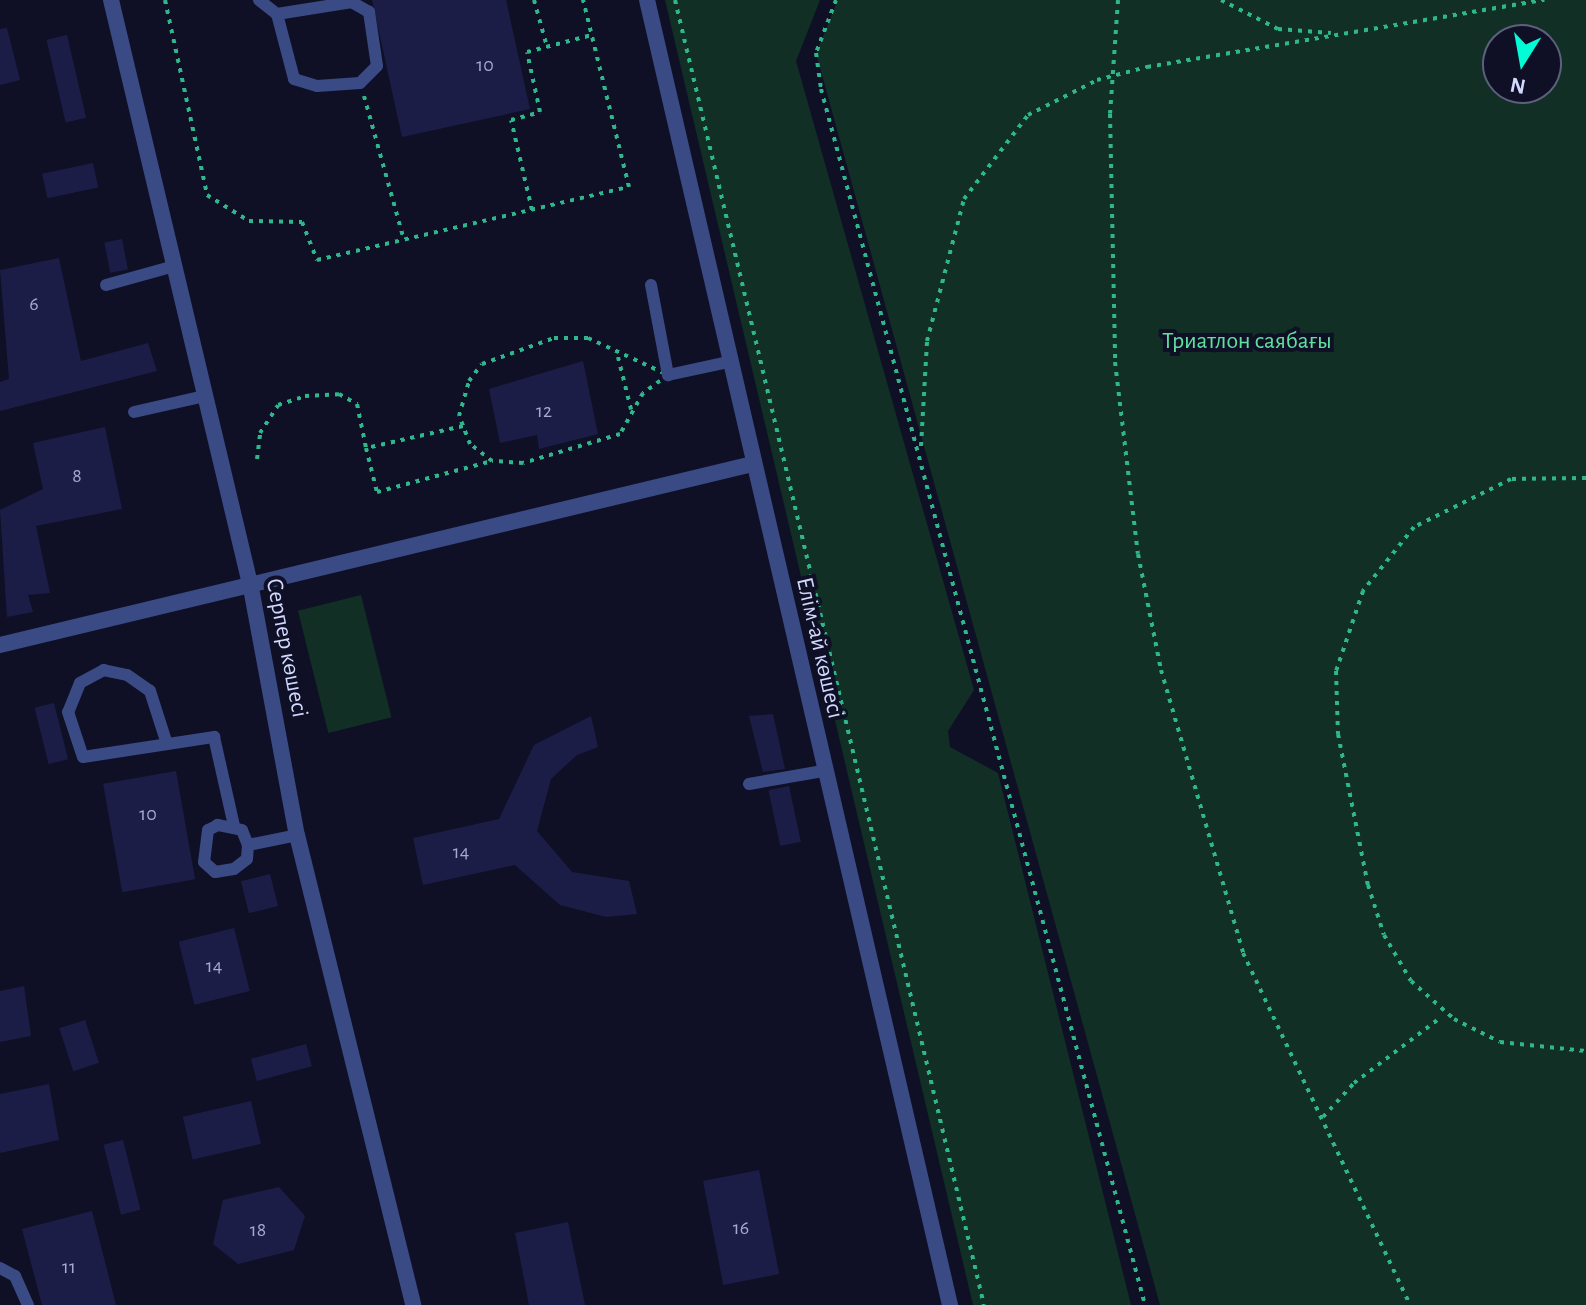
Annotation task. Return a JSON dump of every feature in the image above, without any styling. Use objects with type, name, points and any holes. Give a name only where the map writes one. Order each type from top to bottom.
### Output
[{"type":"street","name":"Серпер көшесі","points":[[111,0],[251,588],[297,835],[413,1305]]},
{"type":"street","name":"Елім-ай көшесі","points":[[647,0],[728,362],[950,1305]]},
{"type":"street","points":[[0,645],[251,588],[752,464]]},
{"type":"lane","points":[[259,0],[277,14],[294,79],[317,86],[360,83],[377,66],[369,12],[352,2],[277,14]]},
{"type":"lane","points":[[106,285],[174,266]]},
{"type":"lane","points":[[651,285],[668,375],[728,362]]},
{"type":"lane","points":[[134,412],[205,396]]},
{"type":"lane","points":[[167,744],[150,691],[127,675],[104,670],[80,683],[68,712],[83,757],[214,737],[234,826],[248,845],[247,859],[234,869],[215,872],[204,862],[208,830],[234,826]]},
{"type":"lane","points":[[749,784],[823,771]]},
{"type":"lane","points":[[248,845],[297,835]]},
{"type":"lane","points":[[0,1268],[15,1276],[28,1305]]},
{"type":"path","points":[[165,0],[207,195],[249,221],[302,222],[317,260],[629,187],[583,0]]},
{"type":"path","points":[[534,0],[547,47]]},
{"type":"path","points":[[675,0],[984,1305]]},
{"type":"path","points":[[836,0],[816,53],[821,89],[921,452],[1145,1305]]},
{"type":"path","points":[[1118,0],[1110,114],[1115,362],[1138,554],[1161,670],[1243,953],[1410,1305]]},
{"type":"path","points":[[1221,0],[1278,29],[1346,33]]},
{"type":"path","points":[[921,452],[927,341],[964,199],[1028,115],[1097,80],[1147,67],[1544,0]]},
{"type":"path","points":[[532,210],[511,120],[540,112],[527,52],[592,35]]},
{"type":"path","points":[[360,83],[404,240]]},
{"type":"path","points":[[257,459],[260,433],[278,405],[305,396],[339,394],[357,404],[377,492],[492,461],[523,463],[620,434],[631,409],[668,375],[618,357],[588,338],[554,338],[482,364],[466,393],[463,426],[470,444],[492,461]]},
{"type":"path","points":[[618,357],[631,409]]},
{"type":"path","points":[[366,448],[463,426]]},
{"type":"path","points":[[1586,478],[1511,479],[1414,527],[1363,591],[1336,671],[1338,734],[1368,885],[1411,981],[1454,1019],[1500,1042],[1586,1051]]},
{"type":"path","points":[[1323,1117],[1354,1083],[1440,1018]]},
{"type":"green space","points":[[665,0],[820,0],[796,61],[974,690],[948,731],[950,747],[998,773],[1131,1305],[973,1305]]},
{"type":"green space","name":"Триатлон саябағы","points":[[838,0],[1586,0],[1586,1305],[1160,1305],[816,53]]},
{"type":"green space","points":[[361,595],[391,717],[328,733],[298,611]]},
{"type":"building","points":[[372,0],[506,0],[530,109],[402,137]]},
{"type":"building","points":[[7,28],[20,80],[0,85],[0,29]]},
{"type":"building","points":[[67,35],[86,118],[66,123],[47,40]]},
{"type":"building","points":[[93,163],[98,187],[47,198],[42,174]]},
{"type":"building","points":[[122,239],[128,269],[110,273],[104,242]]},
{"type":"building","points":[[59,258],[81,361],[148,343],[157,371],[0,411],[0,382],[9,379],[0,270]]},
{"type":"building","points":[[583,361],[598,434],[539,449],[537,435],[500,443],[489,389]]},
{"type":"building","points":[[105,427],[122,509],[36,526],[50,593],[28,595],[33,612],[7,617],[0,510],[43,489],[33,443]]},
{"type":"building","points":[[54,703],[68,759],[49,764],[35,708]]},
{"type":"building","points":[[773,714],[785,769],[763,772],[749,716]]},
{"type":"building","points":[[591,716],[598,747],[577,755],[551,779],[537,831],[572,872],[629,881],[637,914],[606,917],[560,905],[515,865],[423,885],[413,838],[499,819],[534,745]]},
{"type":"building","points":[[176,771],[195,879],[122,892],[103,784]]},
{"type":"building","points":[[789,786],[801,842],[780,846],[768,790]]},
{"type":"building","points":[[270,874],[278,906],[249,913],[241,881]]},
{"type":"building","points":[[234,928],[250,991],[194,1005],[179,942]]},
{"type":"building","points":[[24,986],[31,1036],[0,1042],[0,991]]},
{"type":"building","points":[[85,1020],[99,1063],[73,1071],[59,1028]]},
{"type":"building","points":[[306,1044],[312,1066],[257,1081],[251,1059]]},
{"type":"building","points":[[49,1084],[59,1140],[0,1153],[0,1094]]},
{"type":"building","points":[[251,1101],[261,1144],[193,1160],[183,1117]]},
{"type":"building","points":[[123,1140],[140,1210],[121,1215],[104,1145]]},
{"type":"building","points":[[759,1170],[779,1274],[723,1285],[703,1181]]},
{"type":"building","points":[[279,1187],[305,1216],[294,1250],[238,1264],[213,1244],[223,1200]]},
{"type":"building","points":[[92,1211],[116,1305],[42,1305],[22,1229]]},
{"type":"building","points":[[568,1222],[585,1305],[529,1305],[515,1233]]}]
